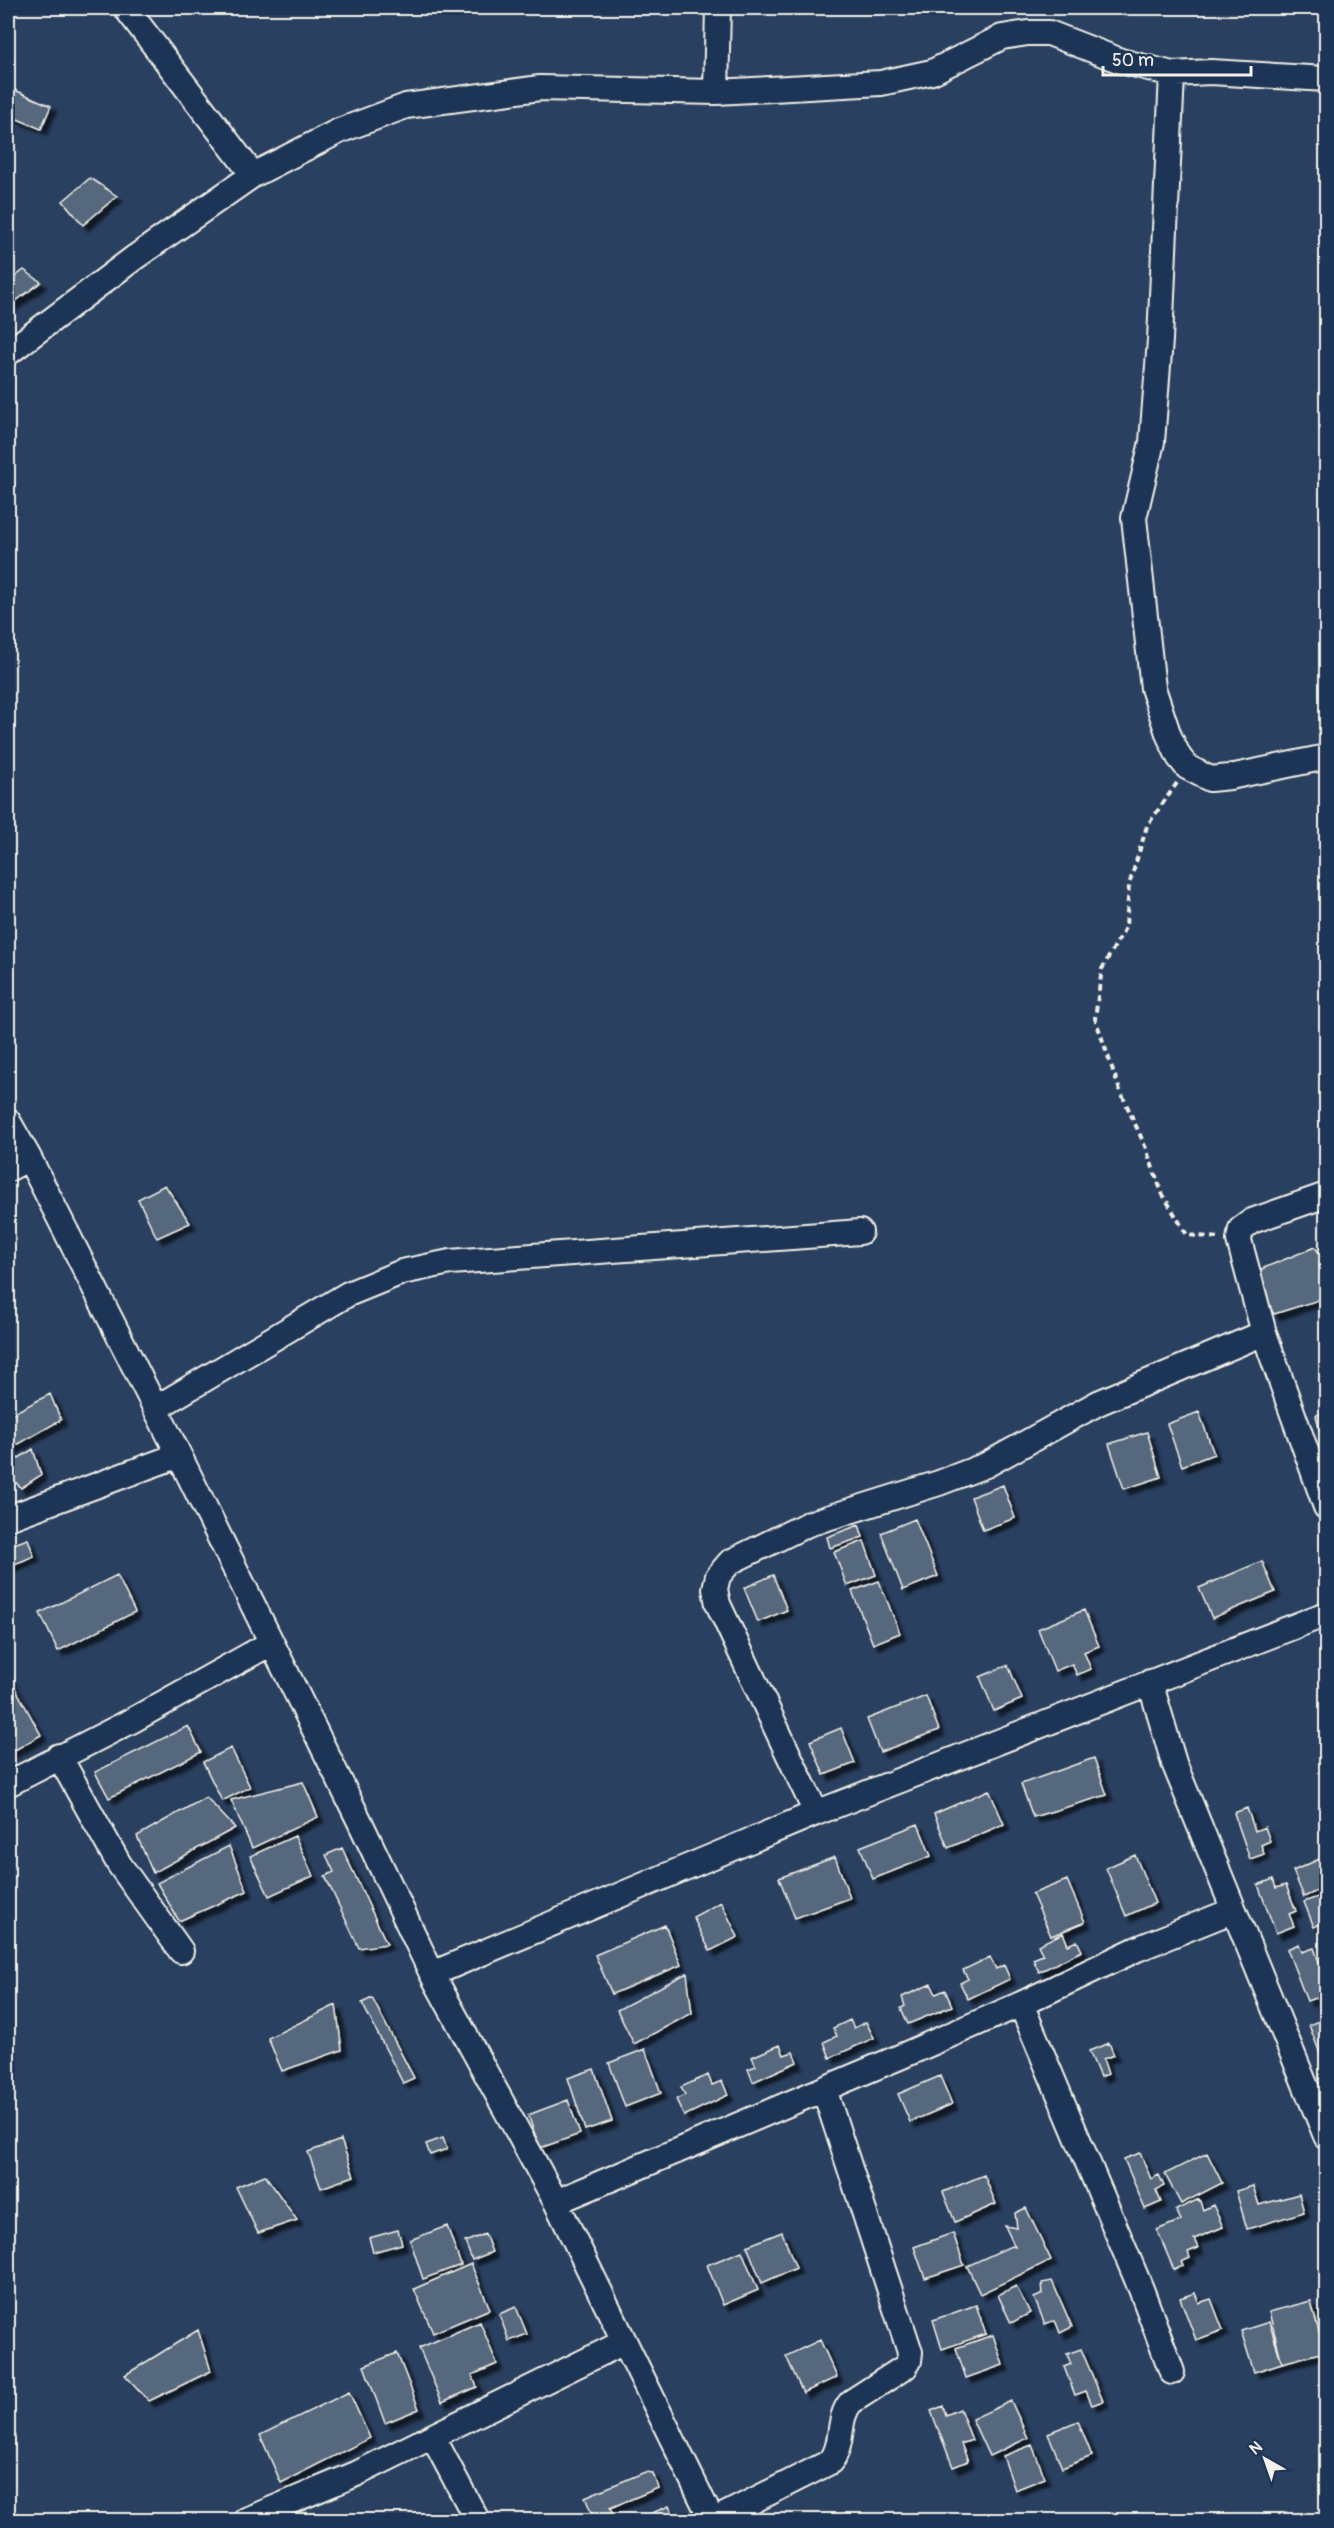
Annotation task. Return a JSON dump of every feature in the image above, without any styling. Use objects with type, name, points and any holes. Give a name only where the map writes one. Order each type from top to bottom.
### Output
[{"type":"street","points":[[126,8],[253,175]]},
{"type":"street","points":[[716,92],[718,8]]},
{"type":"street","points":[[8,353],[134,258],[253,175],[339,131],[406,106],[540,88],[716,92],[881,82],[932,72],[1002,37],[1028,33],[1049,33],[1121,61],[1172,74],[1211,72],[1326,79]]},
{"type":"street","points":[[1172,74],[1160,340],[1152,442],[1134,518],[1153,688],[1169,736],[1179,757],[1187,767],[1210,779],[1326,757]]},
{"type":"street","points":[[8,1121],[18,1163],[156,1408],[360,1822],[432,1974],[556,2202],[714,2520],[830,2462],[839,2445],[846,2408],[851,2402],[905,2367],[909,2361],[910,2352],[824,2089]]},
{"type":"street","points":[[1326,1195],[1251,1221],[1242,1229],[1239,1240],[1264,1333],[1326,1507]]},
{"type":"street","points":[[156,1408],[348,1294],[402,1272],[450,1262],[860,1232]]},
{"type":"street","points":[[816,1813],[718,1604],[715,1588],[718,1576],[730,1562],[808,1524],[939,1483],[986,1465],[1098,1404],[1264,1333]]},
{"type":"street","points":[[8,1518],[179,1455]]},
{"type":"street","points":[[432,1974],[816,1813],[1326,1614]]},
{"type":"street","points":[[8,1784],[133,1720],[271,1643]]},
{"type":"street","points":[[1150,1682],[1174,1763],[1326,2136]]},
{"type":"street","points":[[59,1756],[119,1864],[182,1952]]},
{"type":"street","points":[[556,2202],[1021,2004],[1137,1949],[1234,1910]]},
{"type":"street","points":[[1021,2004],[1141,2289],[1172,2372]]},
{"type":"street","points":[[246,2520],[356,2474],[624,2342]]},
{"type":"street","points":[[433,2437],[477,2520]]},
{"type":"path","points":[[1187,767],[1148,826],[1129,885],[1126,926],[1102,969],[1095,1018],[1119,1088],[1162,1193],[1187,1235],[1239,1240]]},
{"type":"building","points":[[8,87],[51,106],[41,129],[8,115]]},
{"type":"building","points":[[90,178],[117,196],[83,225],[63,201]]},
{"type":"building","points":[[24,270],[41,282],[8,307],[8,282]]},
{"type":"building","points":[[165,1185],[190,1223],[157,1238],[138,1199]]},
{"type":"building","points":[[1315,1247],[1326,1263],[1326,1282],[1322,1299],[1274,1314],[1249,1274]]},
{"type":"building","points":[[50,1394],[61,1420],[8,1450],[8,1416]]},
{"type":"building","points":[[1199,1412],[1214,1454],[1182,1466],[1167,1424]]},
{"type":"building","points":[[1326,1413],[1326,1447],[1322,1442],[1316,1415]]},
{"type":"building","points":[[1147,1432],[1161,1477],[1124,1489],[1109,1444]]},
{"type":"building","points":[[33,1449],[41,1475],[21,1488],[8,1474],[8,1465]]},
{"type":"building","points":[[1003,1485],[1015,1518],[983,1530],[971,1497]]},
{"type":"building","points":[[915,1519],[938,1576],[903,1590],[881,1533]]},
{"type":"building","points":[[859,1525],[863,1537],[830,1548],[827,1537]]},
{"type":"building","points":[[28,1539],[34,1556],[8,1567],[8,1546]]},
{"type":"building","points":[[864,1541],[876,1575],[847,1586],[834,1552]]},
{"type":"building","points":[[1262,1561],[1275,1592],[1212,1618],[1199,1588]]},
{"type":"building","points":[[117,1575],[135,1612],[58,1651],[40,1613]]},
{"type":"building","points":[[773,1575],[787,1610],[758,1622],[744,1588]]},
{"type":"building","points":[[879,1581],[900,1633],[873,1644],[852,1591]]},
{"type":"building","points":[[1084,1610],[1099,1646],[1084,1652],[1091,1669],[1077,1675],[1072,1664],[1055,1671],[1038,1629]]},
{"type":"building","points":[[1008,1665],[1022,1699],[994,1711],[980,1677]]},
{"type":"building","points":[[8,1675],[41,1735],[10,1753],[8,1748]]},
{"type":"building","points":[[926,1696],[939,1730],[880,1752],[867,1719]]},
{"type":"building","points":[[188,1726],[201,1752],[109,1798],[95,1772]]},
{"type":"building","points":[[841,1728],[855,1763],[824,1775],[810,1741]]},
{"type":"building","points":[[231,1748],[250,1787],[222,1801],[203,1762]]},
{"type":"building","points":[[1094,1758],[1107,1795],[1033,1817],[1021,1784]]},
{"type":"building","points":[[303,1782],[318,1817],[252,1848],[231,1800]]},
{"type":"building","points":[[989,1790],[1004,1824],[948,1848],[934,1814]]},
{"type":"building","points":[[206,1797],[235,1828],[153,1873],[137,1836]]},
{"type":"building","points":[[1247,1808],[1255,1831],[1265,1827],[1270,1841],[1261,1845],[1264,1854],[1250,1859],[1234,1813]]},
{"type":"building","points":[[918,1824],[931,1856],[873,1879],[860,1847]]},
{"type":"building","points":[[295,1836],[313,1876],[269,1896],[250,1856]]},
{"type":"building","points":[[229,1846],[247,1891],[179,1921],[157,1883]]},
{"type":"building","points":[[342,1848],[387,1944],[359,1948],[325,1876],[334,1872],[326,1855]]},
{"type":"building","points":[[1135,1855],[1155,1903],[1126,1916],[1106,1868]]},
{"type":"building","points":[[1326,1856],[1326,1887],[1304,1897],[1293,1871]]},
{"type":"building","points":[[835,1857],[850,1898],[795,1918],[779,1878]]},
{"type":"building","points":[[1273,1879],[1276,1888],[1286,1885],[1296,1911],[1289,1914],[1294,1926],[1276,1933],[1258,1885]]},
{"type":"building","points":[[1067,1880],[1085,1922],[1051,1936],[1032,1894]]},
{"type":"building","points":[[1326,1894],[1326,1921],[1314,1927],[1304,1902]]},
{"type":"building","points":[[721,1902],[738,1937],[710,1951],[693,1917]]},
{"type":"building","points":[[665,1925],[681,1965],[612,1994],[595,1955]]},
{"type":"building","points":[[1063,1933],[1068,1945],[1077,1941],[1082,1951],[1039,1972],[1033,1959],[1043,1955],[1038,1945]]},
{"type":"building","points":[[1299,1944],[1302,1952],[1314,1948],[1326,1982],[1326,1994],[1307,2001],[1287,1949]]},
{"type":"building","points":[[990,1957],[996,1969],[1004,1965],[1010,1979],[968,1999],[960,1983],[968,1979],[963,1970]]},
{"type":"building","points":[[687,1973],[692,2013],[634,2044],[617,2010]]},
{"type":"building","points":[[931,1984],[936,1994],[945,1990],[952,2006],[908,2024],[901,2008],[905,2006],[902,1997]]},
{"type":"building","points":[[372,1998],[414,2078],[403,2083],[362,2003]]},
{"type":"building","points":[[336,2005],[342,2050],[282,2071],[268,2038]]},
{"type":"building","points":[[1326,2018],[1326,2069],[1309,2025]]},
{"type":"building","points":[[850,2020],[854,2028],[866,2022],[874,2038],[830,2058],[824,2042],[837,2036],[833,2028]]},
{"type":"building","points":[[1109,2043],[1114,2055],[1103,2059],[1108,2074],[1100,2077],[1089,2051]]},
{"type":"building","points":[[780,2045],[784,2055],[793,2052],[797,2062],[753,2082],[748,2069],[756,2066],[752,2057]]},
{"type":"building","points":[[645,2049],[661,2093],[625,2107],[609,2063]]},
{"type":"building","points":[[594,2069],[612,2121],[585,2130],[568,2078]]},
{"type":"building","points":[[708,2075],[712,2085],[722,2081],[728,2095],[684,2116],[676,2099],[685,2095],[681,2087]]},
{"type":"building","points":[[940,2076],[952,2104],[910,2122],[898,2094]]},
{"type":"building","points":[[568,2100],[580,2134],[540,2148],[528,2115]]},
{"type":"building","points":[[443,2138],[447,2149],[430,2155],[426,2144]]},
{"type":"building","points":[[341,2140],[354,2176],[321,2188],[308,2152]]},
{"type":"building","points":[[1140,2153],[1151,2179],[1159,2175],[1164,2186],[1156,2190],[1161,2202],[1145,2209],[1124,2159]]},
{"type":"building","points":[[1207,2153],[1222,2183],[1181,2204],[1165,2174]]},
{"type":"building","points":[[265,2175],[297,2220],[258,2233],[236,2187]]},
{"type":"building","points":[[984,2175],[996,2204],[955,2222],[943,2192]]},
{"type":"building","points":[[1253,2186],[1259,2205],[1299,2194],[1304,2212],[1247,2229],[1236,2191]]},
{"type":"building","points":[[1199,2199],[1203,2210],[1213,2205],[1223,2227],[1194,2239],[1198,2248],[1188,2252],[1190,2258],[1181,2262],[1183,2266],[1174,2270],[1157,2230],[1181,2220],[1176,2210]]},
{"type":"building","points":[[1026,2208],[1051,2260],[980,2294],[967,2266],[1011,2246],[1015,2247],[1005,2226],[1017,2228],[1015,2213]]},
{"type":"building","points":[[447,2226],[461,2265],[423,2279],[410,2240]]},
{"type":"building","points":[[398,2230],[402,2244],[373,2252],[369,2238]]},
{"type":"building","points":[[782,2232],[796,2268],[762,2283],[747,2246]]},
{"type":"building","points":[[953,2233],[964,2265],[925,2278],[914,2247]]},
{"type":"building","points":[[485,2234],[492,2252],[472,2260],[465,2242]]},
{"type":"building","points":[[742,2251],[758,2290],[723,2305],[707,2265]]},
{"type":"building","points":[[471,2264],[490,2309],[433,2333],[414,2289]]},
{"type":"building","points":[[1052,2281],[1072,2327],[1060,2333],[1055,2320],[1045,2324],[1034,2298],[1043,2294],[1042,2283]]},
{"type":"building","points":[[1016,2286],[1030,2313],[1011,2323],[998,2295]]},
{"type":"building","points":[[1195,2293],[1199,2303],[1211,2299],[1223,2330],[1196,2340],[1180,2298]]},
{"type":"building","points":[[1311,2301],[1324,2352],[1282,2363],[1269,2312]]},
{"type":"building","points":[[976,2305],[986,2334],[942,2349],[933,2320]]},
{"type":"building","points":[[516,2307],[527,2334],[509,2341],[499,2314]]},
{"type":"building","points":[[480,2322],[497,2364],[472,2375],[477,2387],[442,2402],[419,2348]]},
{"type":"building","points":[[1269,2322],[1282,2363],[1254,2372],[1241,2331]]},
{"type":"building","points":[[198,2330],[211,2371],[149,2401],[125,2375]]},
{"type":"building","points":[[993,2335],[1003,2365],[966,2378],[956,2348]]},
{"type":"building","points":[[820,2340],[837,2377],[803,2393],[786,2356]]},
{"type":"building","points":[[1081,2349],[1103,2401],[1092,2405],[1086,2391],[1075,2395],[1064,2367],[1071,2364],[1067,2354]]},
{"type":"building","points":[[397,2353],[419,2409],[385,2423],[364,2366]]},
{"type":"building","points":[[349,2392],[370,2438],[281,2483],[260,2435]]},
{"type":"building","points":[[1011,2401],[1028,2438],[989,2456],[972,2419]]},
{"type":"building","points":[[943,2406],[946,2415],[960,2409],[972,2440],[961,2444],[968,2461],[953,2467],[931,2411]]},
{"type":"building","points":[[1078,2421],[1092,2456],[1062,2468],[1048,2433]]},
{"type":"building","points":[[1032,2445],[1045,2478],[1015,2490],[1003,2456]]},
{"type":"building","points":[[645,2472],[653,2473],[658,2488],[610,2508],[615,2520],[594,2520],[585,2497]]},
{"type":"building","points":[[669,2506],[675,2520],[635,2520]]},
{"type":"building","points":[[42,2514],[43,2520],[8,2520],[8,2518]]}]
